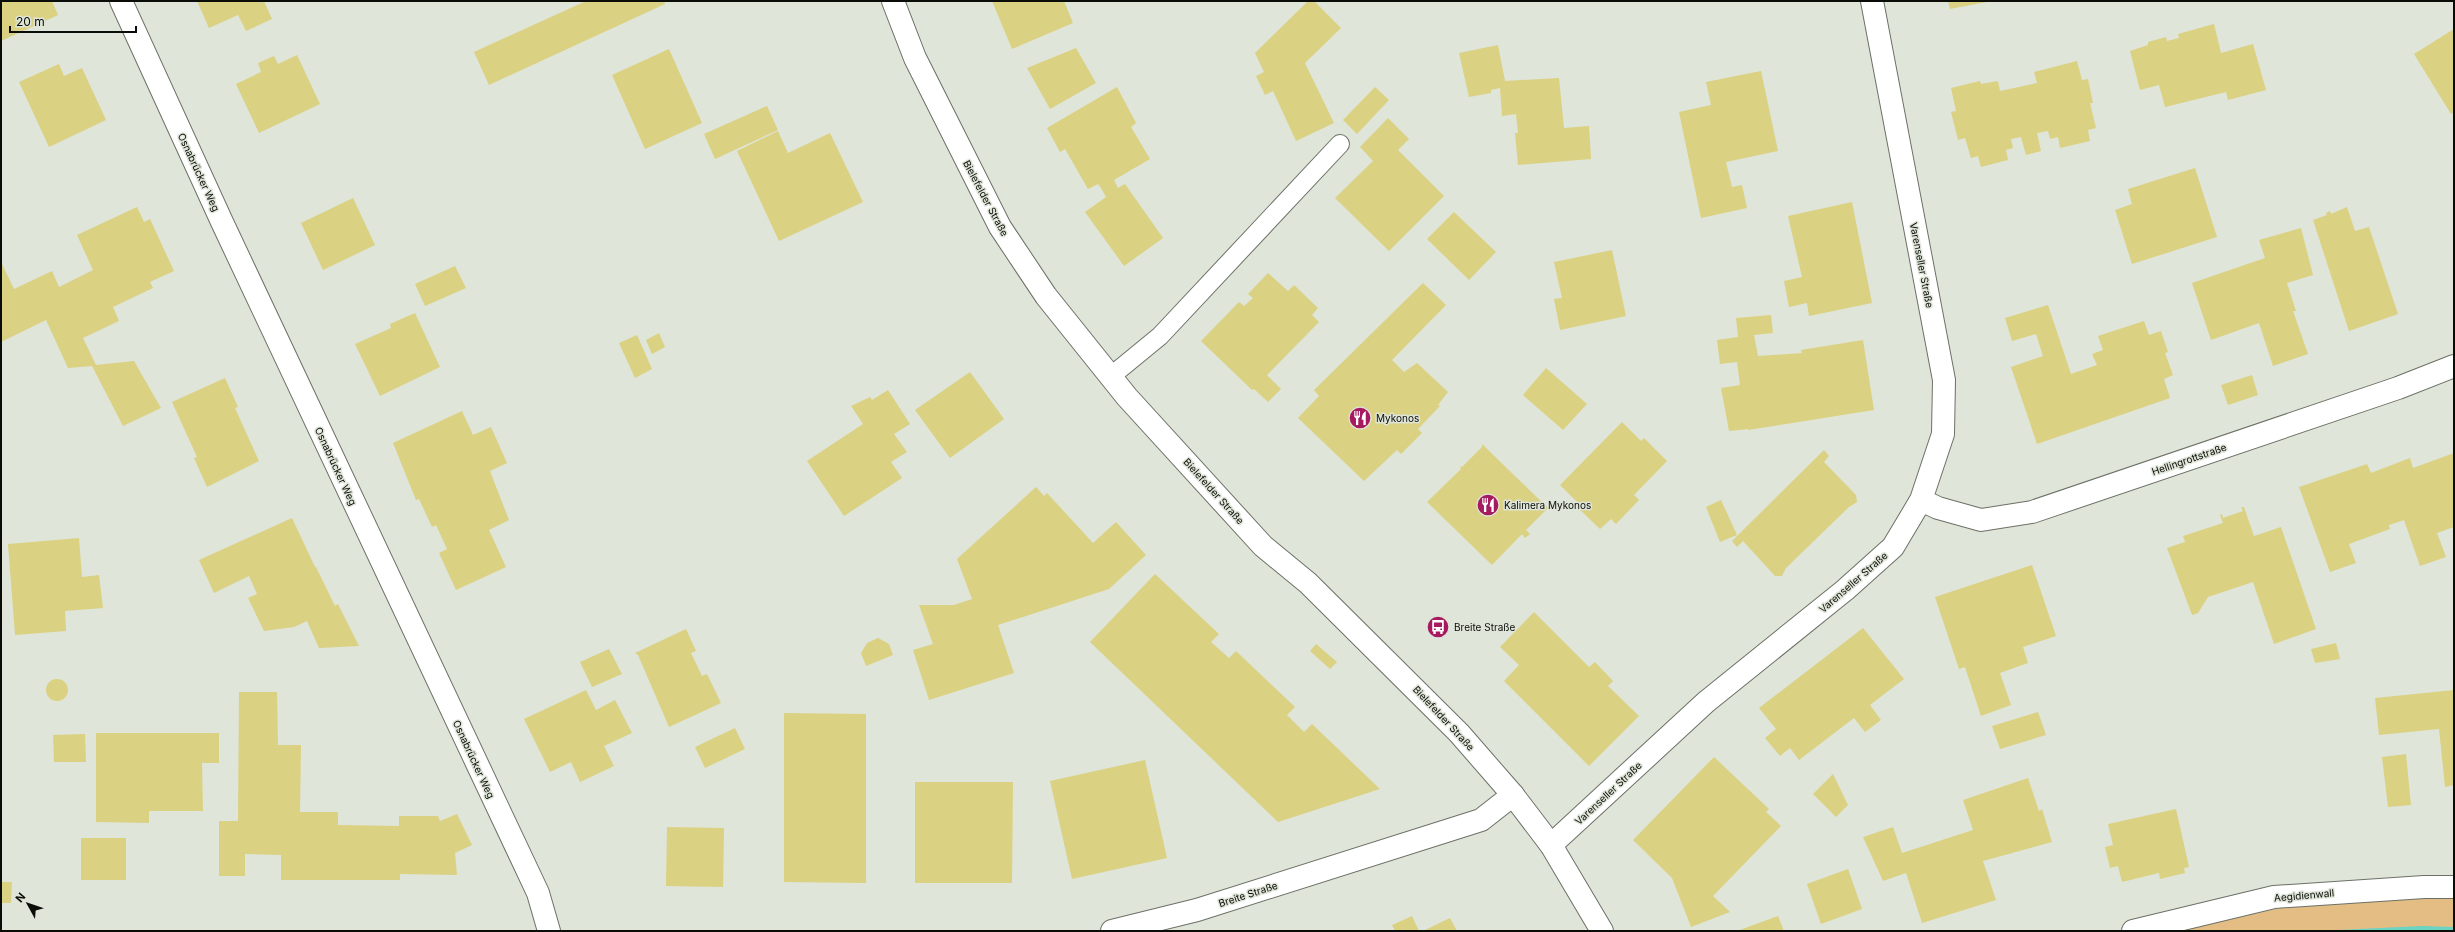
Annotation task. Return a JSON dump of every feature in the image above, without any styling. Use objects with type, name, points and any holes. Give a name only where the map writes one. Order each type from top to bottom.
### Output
[{"type":"street","name":"Osnabrücker Weg","points":[[121,1],[222,222],[538,893],[549,931]]},
{"type":"street","name":"Bielefelder Straße","points":[[893,1],[915,58],[1000,227],[1046,296],[1110,377],[1263,546],[1308,583],[1408,680],[1459,733],[1513,795],[1552,845],[1602,931]]},
{"type":"street","name":"Varenseller Straße","points":[[1552,845],[1706,702],[1845,590],[1892,547],[1921,500],[1943,434],[1944,380],[1872,1]]},
{"type":"street","name":"Hellingrottstraße","points":[[1921,500],[1938,508],[1981,520],[2032,512],[2398,388],[2454,366]]},
{"type":"street","name":"Breite Straße","points":[[1112,931],[1197,910],[1481,820],[1513,795]]},
{"type":"street","name":"Aegidienwall","points":[[2133,931],[2274,897],[2424,887],[2454,887]]},
{"type":"lane","points":[[1110,377],[1160,336],[1340,144]]},
{"type":"shaded area","points":[[2454,896],[2454,927],[2318,931],[2180,931],[2280,908]]},
{"type":"water","points":[[2421,926],[2454,927],[2454,931],[2318,931]]},
{"type":"building","points":[[1,1],[52,1],[58,15],[1,41]]},
{"type":"building","points":[[197,1],[264,1],[272,19],[246,31],[238,15],[209,28]]},
{"type":"building","points":[[586,1],[664,1],[665,4],[489,85],[474,52]]},
{"type":"building","points":[[992,1],[1064,1],[1073,23],[1012,49]]},
{"type":"building","points":[[1308,1],[1314,1],[1341,28],[1305,63],[1334,123],[1296,141],[1273,91],[1265,95],[1256,76],[1264,72],[1255,53]]},
{"type":"building","points":[[1948,1],[1987,1],[1987,2],[1950,9]]},
{"type":"building","points":[[2214,24],[2221,53],[2253,44],[2266,90],[2228,100],[2226,92],[2165,107],[2159,85],[2140,90],[2130,51],[2148,45],[2148,42],[2166,37],[2167,41],[2179,38],[2178,34]]},
{"type":"building","points":[[2454,29],[2454,112],[2451,114],[2414,54]]},
{"type":"building","points":[[1498,45],[1505,81],[1559,78],[1564,128],[1589,126],[1591,159],[1518,165],[1515,133],[1518,133],[1516,114],[1502,116],[1500,88],[1491,90],[1491,93],[1469,97],[1459,53]]},
{"type":"building","points":[[1076,48],[1096,83],[1050,109],[1027,68]]},
{"type":"building","points":[[669,49],[702,123],[645,149],[612,75]]},
{"type":"building","points":[[297,55],[320,104],[259,133],[236,84],[261,72],[258,63],[274,56],[278,64]]},
{"type":"building","points":[[2077,61],[2082,80],[2088,79],[2093,103],[2090,103],[2096,128],[2088,130],[2090,141],[2060,148],[2058,137],[2050,139],[2048,131],[2037,133],[2041,151],[2026,155],[2021,137],[2011,139],[2013,148],[2006,150],[2008,160],[1981,167],[1978,156],[1971,158],[1965,138],[1958,140],[1951,112],[1956,111],[1951,88],[1980,81],[1981,84],[1998,81],[2000,91],[2037,83],[2034,72]]},
{"type":"building","points":[[59,64],[64,76],[82,68],[106,120],[49,147],[19,82]]},
{"type":"building","points":[[1761,71],[1778,151],[1726,162],[1732,187],[1742,185],[1747,208],[1701,218],[1679,112],[1711,105],[1706,82]]},
{"type":"building","points":[[1117,87],[1136,123],[1131,127],[1150,159],[1114,180],[1118,188],[1125,184],[1163,238],[1124,266],[1085,212],[1106,197],[1101,188],[1098,184],[1088,189],[1065,149],[1060,152],[1047,128]]},
{"type":"building","points":[[1375,87],[1389,100],[1357,134],[1343,120]]},
{"type":"building","points":[[767,106],[778,130],[715,159],[704,134]]},
{"type":"building","points":[[1388,118],[1409,139],[1398,150],[1444,196],[1389,251],[1335,198],[1373,161],[1360,147]]},
{"type":"building","points":[[778,131],[788,153],[830,133],[863,202],[779,241],[737,151]]},
{"type":"building","points":[[2195,168],[2217,237],[2132,264],[2115,210],[2132,204],[2128,189]]},
{"type":"building","points":[[353,198],[375,245],[323,270],[301,223]]},
{"type":"building","points":[[1852,202],[1872,303],[1809,316],[1807,303],[1789,307],[1784,281],[1802,277],[1788,216]]},
{"type":"building","points":[[137,207],[144,222],[150,219],[174,271],[150,282],[153,288],[113,307],[119,321],[83,338],[96,365],[134,361],[161,408],[123,426],[92,366],[68,368],[46,320],[1,342],[1,262],[14,289],[52,271],[59,287],[93,270],[77,235]]},
{"type":"building","points":[[2347,207],[2355,231],[2369,227],[2398,314],[2349,331],[2313,220],[2327,215],[2326,213],[2330,211],[2331,214]]},
{"type":"building","points":[[1454,212],[1496,252],[1469,280],[1427,239]]},
{"type":"building","points":[[2301,228],[2313,275],[2287,283],[2296,311],[2293,311],[2308,354],[2273,366],[2259,323],[2211,340],[2192,283],[2265,258],[2259,240]]},
{"type":"building","points":[[1612,250],[1626,316],[1560,330],[1554,299],[1562,298],[1554,262]]},
{"type":"building","points":[[455,266],[466,288],[425,306],[415,284]]},
{"type":"building","points":[[1268,273],[1288,291],[1294,285],[1318,308],[1312,315],[1319,322],[1267,375],[1281,389],[1268,402],[1254,389],[1252,390],[1201,341],[1239,302],[1244,306],[1253,298],[1248,294]]},
{"type":"building","points":[[1423,283],[1446,305],[1392,360],[1404,372],[1417,363],[1448,392],[1438,405],[1440,406],[1418,429],[1422,433],[1401,454],[1397,450],[1364,481],[1298,418],[1319,396],[1314,390]]},
{"type":"building","points":[[2048,305],[2071,374],[2097,365],[2092,354],[2103,350],[2098,336],[2144,321],[2149,335],[2161,331],[2168,352],[2165,353],[2173,375],[2164,379],[2170,398],[2037,444],[2011,367],[2043,356],[2036,334],[2012,341],[2005,318]]},
{"type":"building","points":[[415,313],[440,367],[380,396],[355,344],[391,328],[390,324]]},
{"type":"building","points":[[1771,315],[1773,333],[1754,335],[1758,356],[1802,353],[1801,350],[1863,340],[1874,410],[1748,430],[1729,431],[1721,388],[1740,385],[1737,362],[1720,364],[1717,340],[1738,337],[1736,318]]},
{"type":"building","points":[[659,333],[665,347],[652,354],[646,340]]},
{"type":"building","points":[[637,335],[652,369],[635,378],[619,343]]},
{"type":"building","points":[[1546,368],[1587,404],[1563,430],[1523,395]]},
{"type":"building","points":[[970,372],[1004,419],[950,458],[915,410]]},
{"type":"building","points":[[2252,375],[2258,395],[2228,405],[2221,385]]},
{"type":"building","points":[[225,378],[238,407],[235,408],[259,461],[207,487],[194,458],[197,457],[172,402]]},
{"type":"building","points":[[888,390],[910,424],[894,434],[907,452],[891,462],[902,478],[844,516],[807,461],[863,424],[851,406],[870,397],[872,400]]},
{"type":"building","points":[[462,411],[473,435],[491,427],[507,463],[490,471],[509,520],[489,530],[506,567],[456,590],[439,553],[447,549],[436,525],[432,527],[419,499],[416,500],[393,443]]},
{"type":"building","points":[[1622,422],[1641,441],[1644,438],[1667,461],[1634,495],[1639,500],[1616,524],[1611,519],[1600,529],[1577,507],[1579,504],[1560,485]]},
{"type":"building","name":"Kalimera Mykonos","points":[[1482,444],[1548,508],[1526,530],[1530,534],[1525,538],[1522,534],[1492,565],[1427,502],[1461,469],[1460,466],[1462,467],[1482,447]]},
{"type":"building","points":[[1824,450],[1829,456],[1824,462],[1856,495],[1857,502],[1849,507],[1786,568],[1782,576],[1775,576],[1743,541],[1737,547],[1732,541]]},
{"type":"building","points":[[2454,453],[2454,527],[2437,533],[2446,557],[2420,566],[2404,520],[2389,525],[2390,529],[2349,544],[2356,563],[2330,572],[2299,487],[2367,464],[2371,473],[2410,458],[2413,468]]},
{"type":"building","points":[[1036,487],[1044,496],[1047,493],[1093,543],[1116,522],[1146,555],[1109,589],[998,625],[1014,673],[929,700],[913,650],[933,644],[919,605],[954,605],[972,599],[957,559]]},
{"type":"building","points":[[1721,500],[1737,535],[1720,542],[1706,507]]},
{"type":"building","points":[[2241,507],[2244,507],[2254,536],[2281,527],[2316,629],[2274,644],[2253,582],[2208,597],[2198,613],[2192,615],[2167,548],[2185,542],[2183,536],[2223,523],[2220,515],[2222,514],[2223,518],[2243,511]]},
{"type":"building","points":[[292,518],[335,606],[338,604],[359,646],[319,648],[307,621],[294,627],[264,631],[248,598],[257,594],[249,576],[214,593],[199,560]]},
{"type":"building","points":[[79,538],[82,577],[99,575],[103,608],[65,611],[66,631],[15,635],[8,544]]},
{"type":"building","points":[[2032,565],[2056,636],[2023,647],[2028,663],[2000,673],[2011,705],[1981,716],[1965,667],[1959,669],[1935,597]]},
{"type":"building","points":[[1155,574],[1219,634],[1211,642],[1229,658],[1236,651],[1295,707],[1287,715],[1304,732],[1312,724],[1380,789],[1278,822],[1090,642]]},
{"type":"building","points":[[1534,612],[1589,667],[1595,662],[1613,681],[1608,686],[1639,716],[1589,766],[1504,681],[1519,665],[1500,647]]},
{"type":"building","points":[[1863,628],[1904,679],[1870,705],[1881,720],[1865,732],[1854,718],[1799,760],[1790,748],[1780,756],[1765,738],[1776,729],[1759,708]]},
{"type":"building","points":[[686,629],[696,651],[691,653],[702,676],[707,674],[721,703],[669,727],[638,655],[635,653]]},
{"type":"building","points":[[878,638],[889,644],[893,655],[866,666],[861,653],[867,643]]},
{"type":"building","points":[[2336,643],[2340,659],[2315,663],[2311,649]]},
{"type":"building","points":[[1316,644],[1337,662],[1330,669],[1310,651]]},
{"type":"building","points":[[609,649],[622,674],[592,687],[580,662]]},
{"type":"building","points":[[57,679],[65,682],[68,690],[65,698],[57,701],[49,698],[46,690],[49,682]]},
{"type":"building","points":[[586,690],[596,710],[615,700],[632,733],[604,746],[614,766],[580,782],[571,762],[550,772],[524,719]]},
{"type":"building","points":[[2454,690],[2454,785],[2445,787],[2439,729],[2379,735],[2375,698]]},
{"type":"building","points":[[239,692],[277,692],[278,745],[301,745],[300,812],[338,812],[338,825],[399,826],[399,816],[438,816],[440,821],[457,814],[472,845],[455,853],[457,875],[400,874],[400,880],[281,880],[281,855],[245,854],[245,876],[219,876],[219,821],[238,821]]},
{"type":"building","points":[[2038,712],[2046,735],[2000,749],[1992,726]]},
{"type":"building","points":[[784,713],[866,714],[866,883],[784,882]]},
{"type":"building","points":[[735,728],[745,749],[705,768],[695,747]]},
{"type":"building","points":[[96,733],[219,733],[219,763],[202,763],[203,811],[149,811],[149,823],[96,822]]},
{"type":"building","points":[[85,734],[86,762],[54,762],[53,735]]},
{"type":"building","points":[[2406,754],[2411,805],[2388,807],[2382,757]]},
{"type":"building","points":[[1714,757],[1769,809],[1766,812],[1781,826],[1713,896],[1730,912],[1691,927],[1672,878],[1633,840]]},
{"type":"building","points":[[1145,760],[1167,858],[1072,879],[1050,781]]},
{"type":"building","points":[[1833,774],[1848,805],[1836,817],[1813,794]]},
{"type":"building","points":[[2028,778],[2039,811],[2042,809],[2052,842],[1983,861],[1996,900],[1922,923],[1906,873],[1883,881],[1863,837],[1893,827],[1902,853],[1973,830],[1963,800]]},
{"type":"building","points":[[915,782],[1013,782],[1012,883],[915,883]]},
{"type":"building","points":[[2176,809],[2189,867],[2184,868],[2185,873],[2160,879],[2159,873],[2122,882],[2118,866],[2110,868],[2105,847],[2113,845],[2108,824]]},
{"type":"building","points":[[667,827],[724,828],[723,887],[666,886]]},
{"type":"building","points":[[81,838],[126,838],[126,880],[81,880]]},
{"type":"building","points":[[1848,869],[1862,909],[1821,924],[1807,884]]},
{"type":"building","points":[[1,882],[12,882],[11,903],[1,903]]},
{"type":"building","points":[[1412,916],[1419,931],[1395,931],[1392,925]]},
{"type":"building","points":[[1778,916],[1784,931],[1737,931]]},
{"type":"building","points":[[1450,918],[1457,931],[1423,931]]},
{"type":"place","name":"Mykonos","points":[[1360,418]]},
{"type":"place","name":"Kalimera Mykonos","points":[[1488,505]]},
{"type":"place","name":"Breite Straße","points":[[1438,627]]}]
